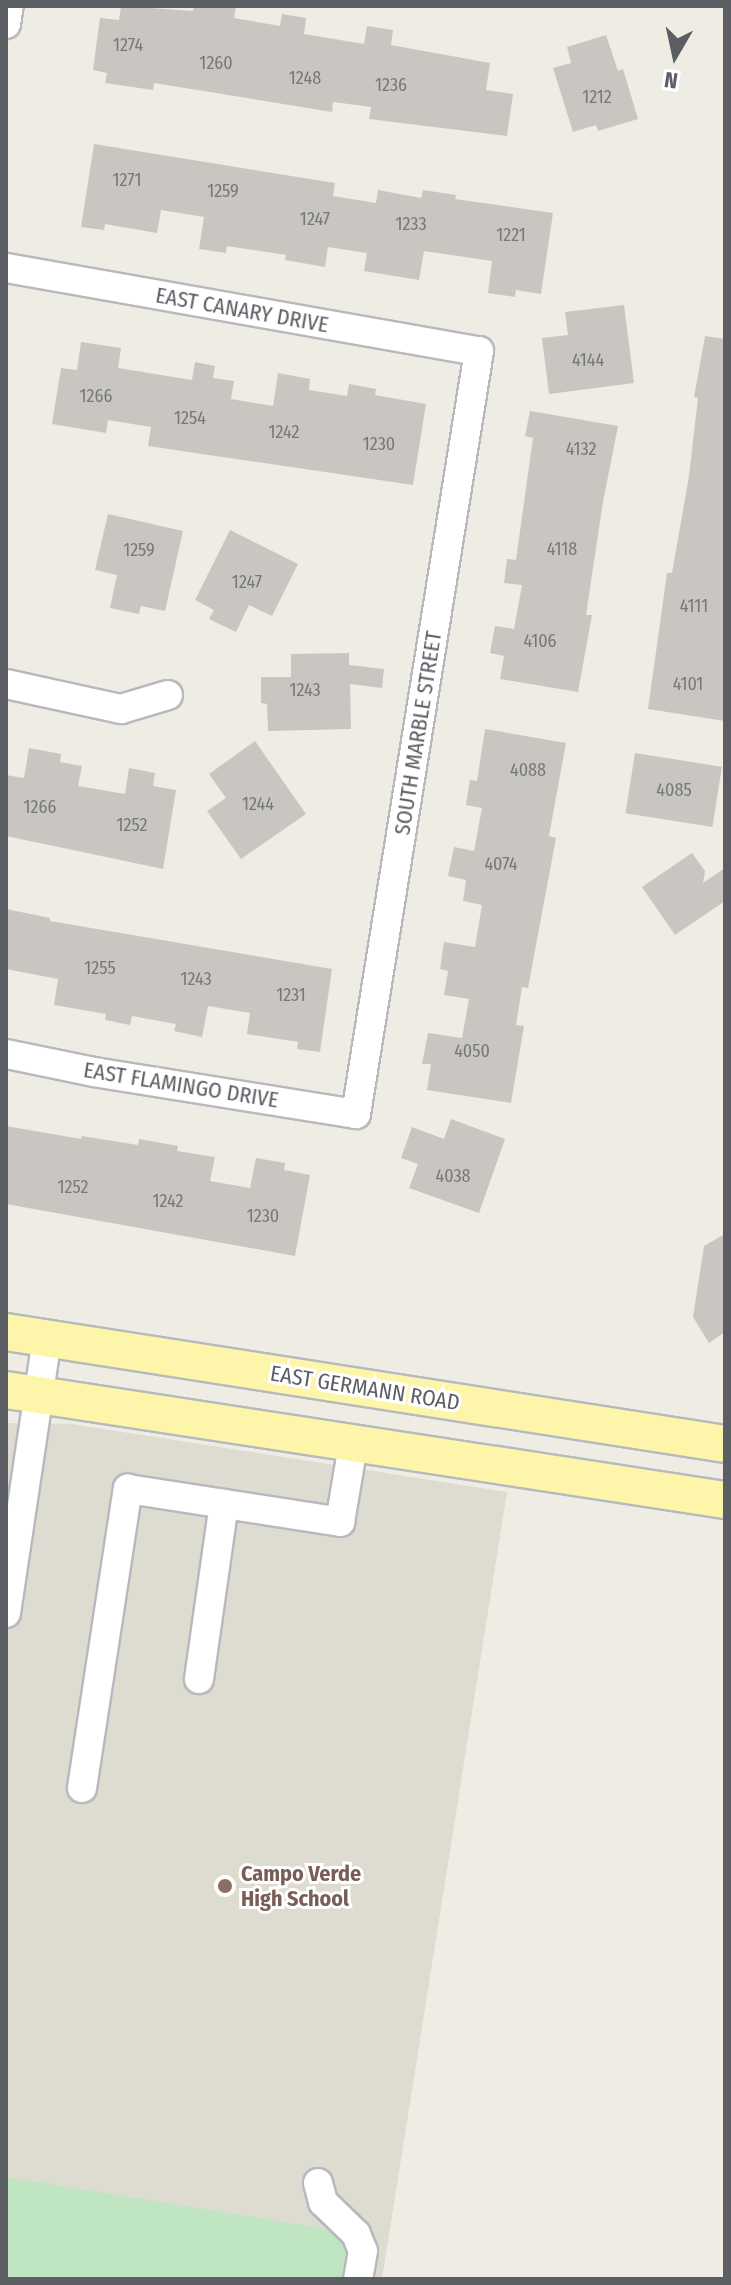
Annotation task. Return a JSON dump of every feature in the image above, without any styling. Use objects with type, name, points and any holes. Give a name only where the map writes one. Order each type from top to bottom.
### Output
[{"type":"main road","name":"EAST GERMANN ROAD","points":[[6,1332],[725,1444]]},
{"type":"main road","points":[[22,1393],[725,1500]]},
{"type":"street","points":[[6,24],[9,6]]},
{"type":"street","name":"EAST CANARY DRIVE","points":[[6,268],[479,351]]},
{"type":"street","name":"SOUTH MARBLE STREET","points":[[356,1114],[479,351]]},
{"type":"street","points":[[6,684],[121,709],[168,695]]},
{"type":"street","name":"EAST FLAMINGO DRIVE","points":[[6,1054],[94,1072],[356,1114]]},
{"type":"street","points":[[6,1613],[22,1393],[47,1339]]},
{"type":"street","points":[[82,1788],[128,1489],[340,1522],[353,1445]]},
{"type":"street","points":[[199,1679],[224,1504]]},
{"type":"street","points":[[318,2183],[323,2202],[356,2234],[363,2251],[358,2279]]},
{"type":"shaded area","name":"Campo Verde High School","points":[[6,1423],[71,1424],[507,1492],[382,2279],[6,2279]]},
{"type":"green space","points":[[6,2177],[370,2236],[363,2279],[6,2279]]},
{"type":"building","points":[[121,6],[193,11],[194,6],[236,6],[234,18],[280,26],[282,14],[306,18],[304,34],[364,44],[367,26],[393,30],[391,45],[490,63],[486,90],[513,94],[507,136],[369,119],[371,107],[333,102],[332,112],[154,83],[153,90],[105,83],[107,73],[93,70],[100,18],[119,20]]},
{"type":"building","points":[[606,35],[618,71],[623,69],[638,119],[598,131],[596,125],[573,132],[553,68],[571,63],[567,47]]},
{"type":"building","points":[[94,144],[335,183],[333,196],[376,203],[378,190],[421,198],[423,190],[456,195],[455,199],[553,213],[541,294],[516,290],[515,297],[488,293],[492,261],[424,251],[419,280],[364,271],[367,253],[328,247],[325,267],[285,260],[286,255],[227,246],[226,253],[199,249],[204,217],[161,210],[157,233],[105,224],[104,230],[81,227]]},
{"type":"building","points":[[624,305],[634,383],[549,394],[542,338],[568,335],[565,312]]},
{"type":"building","points":[[705,336],[725,339],[725,721],[648,709],[667,573],[672,573],[689,476],[698,398],[694,397]]},
{"type":"building","points":[[81,342],[121,348],[118,368],[192,380],[195,362],[215,366],[213,378],[234,381],[231,399],[273,406],[278,373],[310,379],[309,390],[347,396],[349,384],[376,389],[375,395],[426,404],[413,485],[148,446],[151,427],[108,420],[106,433],[52,424],[61,368],[77,370]]},
{"type":"building","points":[[530,411],[618,426],[586,615],[592,615],[578,692],[500,679],[504,656],[490,653],[495,626],[514,629],[522,585],[504,583],[507,559],[516,560],[533,438],[525,436]]},
{"type":"building","points":[[108,514],[183,531],[165,611],[141,606],[139,614],[110,608],[117,575],[95,570]]},
{"type":"building","points":[[230,530],[298,564],[272,616],[249,605],[236,632],[209,619],[214,610],[195,600]]},
{"type":"building","points":[[349,653],[349,665],[384,669],[382,688],[350,684],[351,729],[268,731],[267,704],[261,703],[261,677],[291,677],[291,654]]},
{"type":"building","points":[[485,729],[566,743],[549,836],[556,838],[528,988],[522,987],[516,1025],[524,1026],[511,1103],[427,1090],[431,1064],[422,1064],[428,1033],[462,1038],[469,999],[444,995],[448,971],[440,969],[444,942],[475,947],[482,905],[463,901],[466,880],[448,876],[454,847],[474,851],[482,808],[466,805],[470,780],[477,781]]},
{"type":"building","points":[[255,741],[306,814],[241,859],[207,811],[226,798],[209,774]]},
{"type":"building","points":[[29,748],[61,754],[60,762],[82,766],[78,786],[125,794],[129,768],[155,773],[153,786],[176,790],[163,869],[6,836],[6,775],[24,778]]},
{"type":"building","points":[[635,753],[722,767],[712,827],[625,813]]},
{"type":"building","points":[[692,853],[705,871],[703,883],[725,868],[725,901],[675,935],[642,887]]},
{"type":"building","points":[[6,909],[50,918],[50,921],[332,969],[320,1052],[297,1049],[298,1042],[247,1034],[250,1013],[208,1006],[202,1037],[174,1031],[176,1024],[132,1016],[130,1025],[105,1020],[106,1014],[54,1005],[58,979],[6,969]]},
{"type":"building","points":[[451,1119],[505,1139],[479,1213],[409,1188],[418,1164],[401,1158],[412,1127],[444,1139]]},
{"type":"building","points":[[6,1126],[81,1139],[82,1136],[138,1145],[139,1139],[178,1146],[177,1151],[215,1157],[210,1181],[250,1188],[256,1158],[285,1163],[284,1170],[310,1175],[295,1256],[6,1204]]},
{"type":"building","points":[[725,1234],[725,1332],[709,1343],[693,1317],[704,1246]]},
{"type":"place","name":"Campo Verde High School","points":[[225,1886]]}]
